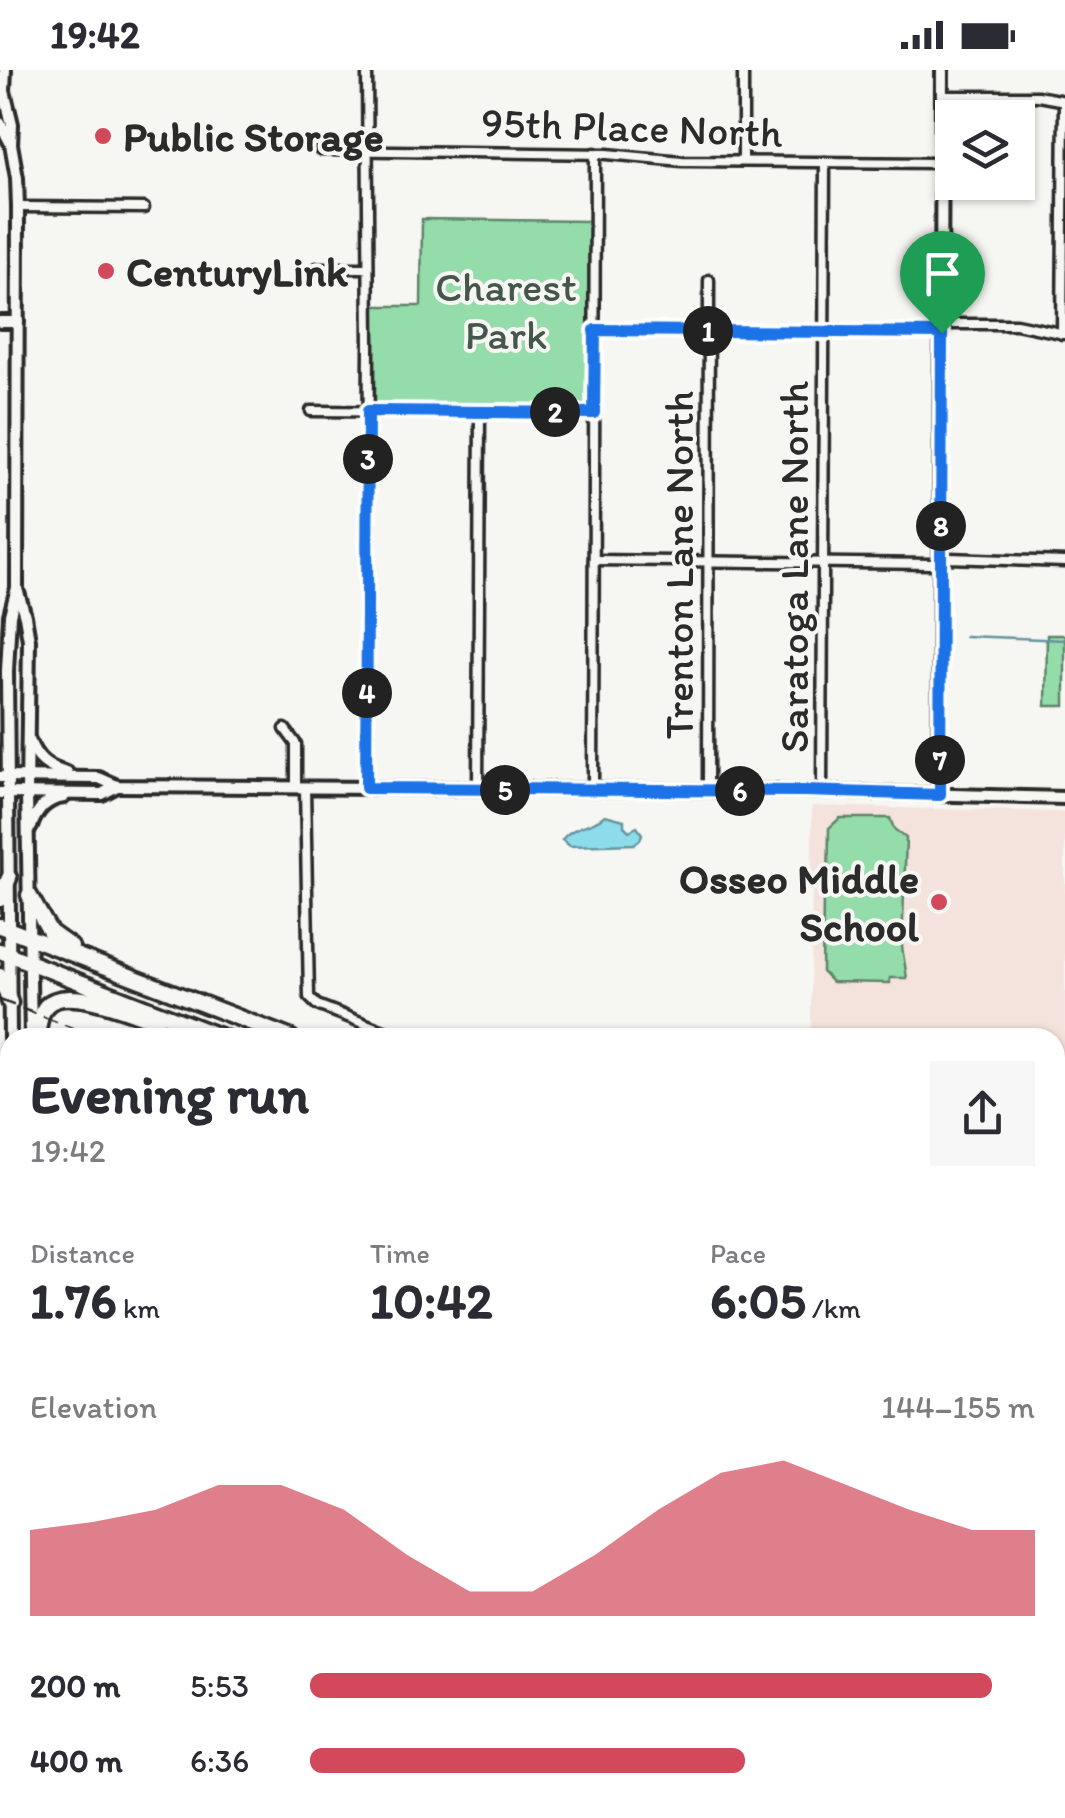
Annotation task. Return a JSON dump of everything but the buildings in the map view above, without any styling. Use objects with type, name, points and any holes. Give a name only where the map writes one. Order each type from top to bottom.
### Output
[{"type":"highway","points":[[0,899],[9,878]]},
{"type":"highway","points":[[30,895],[41,919],[56,938],[154,984]]},
{"type":"highway","points":[[5,928],[265,1028]]},
{"type":"highway","points":[[5,954],[198,1028]]},
{"type":"highway","points":[[0,976],[10,1004]]},
{"type":"highway","points":[[37,1028],[43,1010],[53,1001],[71,997],[187,1028]]},
{"type":"street","points":[[5,70],[2,80],[12,124],[18,206],[17,588],[10,615],[4,777],[9,878],[5,954],[10,1028]]},
{"type":"street","points":[[366,788],[367,70]]},
{"type":"street","points":[[743,70],[744,162]]},
{"type":"street","points":[[942,70],[942,100]]},
{"type":"street","points":[[595,330],[824,332],[1016,324],[1064,334],[1065,101],[1038,96],[942,96]]},
{"type":"street","points":[[0,123],[11,144]]},
{"type":"street","name":"95th Place North","points":[[320,150],[628,154],[682,161],[935,163]]},
{"type":"street","points":[[593,790],[595,154]]},
{"type":"street","name":"Saratoga Lane North","points":[[822,792],[824,162]]},
{"type":"street","points":[[940,795],[942,200]]},
{"type":"street","points":[[18,206],[144,208]]},
{"type":"street","points":[[316,268],[366,268]]},
{"type":"street","name":"Trenton Lane North","points":[[708,790],[709,280]]},
{"type":"street","points":[[0,322],[18,322]]},
{"type":"street","points":[[311,410],[594,413]]},
{"type":"street","points":[[478,790],[480,411]]},
{"type":"street","points":[[594,560],[932,564],[949,558],[1065,562]]},
{"type":"street","points":[[17,588],[26,616],[28,640],[32,1028]]},
{"type":"street","points":[[0,746],[1,686],[7,671]]},
{"type":"street","points":[[285,729],[296,744],[300,788],[309,997],[317,1005],[376,1028]]},
{"type":"street","points":[[28,736],[44,763],[87,778]]},
{"type":"street","points":[[4,777],[99,778],[117,786],[708,790],[1065,798]]},
{"type":"street","points":[[4,793],[102,794],[117,786]]},
{"type":"street","points":[[28,838],[42,807],[56,798],[76,794]]},
{"type":"street","points":[[0,814],[8,840]]},
{"type":"shaded area","name":"Osseo Middle School","points":[[812,806],[1065,812],[1065,1028],[811,1028]]},
{"type":"green space","name":"Charest Park","points":[[422,219],[591,221],[590,408],[373,406],[374,306],[421,306]]},
{"type":"green space","points":[[1047,635],[1065,635],[1065,706],[1046,706]]},
{"type":"green space","points":[[840,818],[890,818],[894,829],[906,838],[902,947],[907,978],[890,978],[890,983],[832,982],[822,972],[829,828]]},
{"type":"water","points":[[605,815],[624,820],[629,831],[637,827],[642,834],[640,840],[634,844],[570,846],[562,840],[571,831]]},
{"type":"waterway","points":[[965,636],[1065,640]]},
{"type":"railway","points":[[0,1000],[72,1028]]},
{"type":"place","name":"Public Storage","points":[[103,136]]},
{"type":"place","name":"CenturyLink","points":[[106,271]]},
{"type":"place","name":"Osseo Middle School","points":[[939,902]]},
{"type":"route","points":[[595,330],[942,333],[940,795],[366,788],[368,411],[594,413],[595,330]]}]
